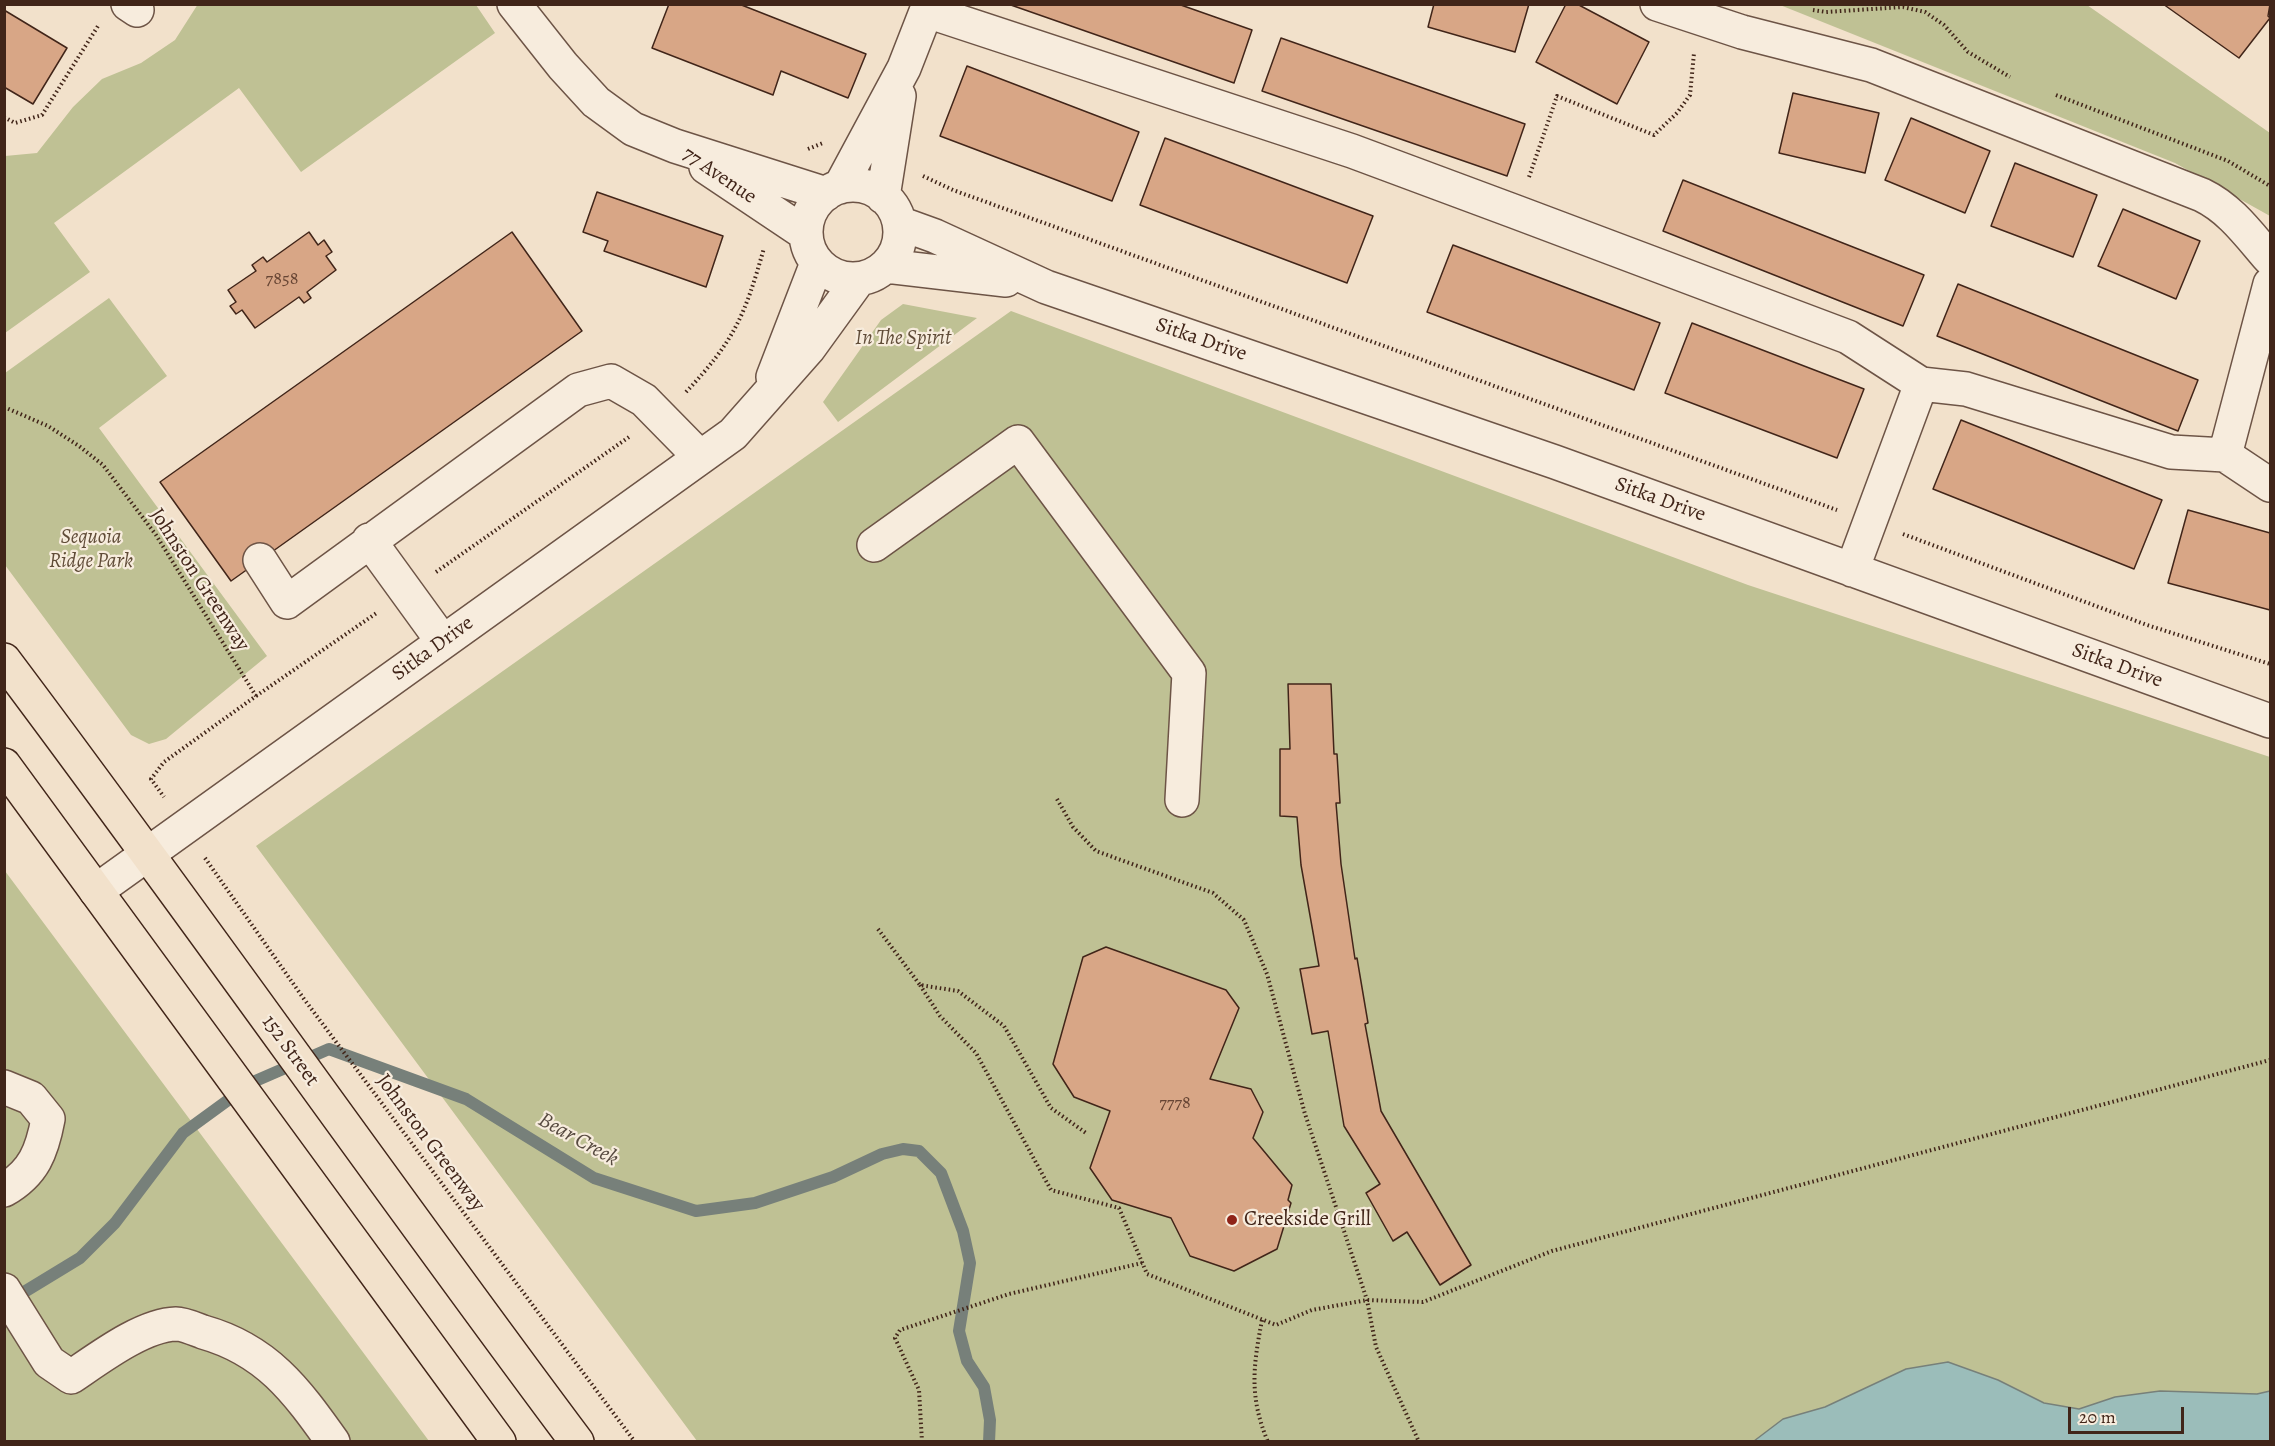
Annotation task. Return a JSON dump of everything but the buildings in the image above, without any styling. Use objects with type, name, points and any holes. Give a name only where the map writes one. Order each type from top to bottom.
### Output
[{"type":"main road","name":"152 Street","points":[[4,660],[149,852],[260,1011],[577,1442]]},
{"type":"main road","points":[[4,765],[499,1442]]},
{"type":"street","points":[[513,4],[563,66],[596,102],[633,129],[675,146]]},
{"type":"street","points":[[1657,4],[1706,21],[1871,65],[2202,195],[2218,203],[2232,215],[2271,259]]},
{"type":"street","points":[[904,68],[891,210],[899,238],[894,253],[872,272],[843,278],[829,273],[811,248],[808,219],[814,205],[833,191],[904,68],[928,8],[1352,151],[1848,337],[1921,384],[1966,389],[2171,452],[2225,455],[2271,485]]},
{"type":"street","name":"77 Avenue","points":[[675,146],[833,191]]},
{"type":"street","name":"77 Avenue","points":[[675,146],[811,248]]},
{"type":"street","points":[[833,191],[863,187],[891,210]]},
{"type":"street","name":"Sitka Drive","points":[[891,210],[935,236],[1046,287],[1554,462],[2271,721]]},
{"type":"street","name":"Sitka Drive","points":[[763,401],[811,248]]},
{"type":"street","name":"Sitka Drive","points":[[96,891],[733,434],[872,272],[966,274],[1046,287]]},
{"type":"street","points":[[2225,455],[2271,284]]},
{"type":"street","points":[[260,560],[287,602],[369,540],[579,390],[610,381],[644,400],[700,457]]},
{"type":"street","points":[[1852,570],[1921,384]]},
{"type":"street","points":[[874,545],[1018,442],[1190,673],[1182,800]]},
{"type":"street","points":[[369,540],[443,642]]},
{"type":"street","points":[[4,1087],[32,1098],[48,1119],[43,1149],[19,1181],[4,1190]]},
{"type":"street","points":[[4,1290],[49,1362],[70,1377],[136,1335],[177,1324],[222,1337],[271,1366],[294,1388],[333,1442]]},
{"type":"path","points":[[1808,9],[1826,12],[1903,7],[1925,12],[1944,25],[1968,52],[2021,82]]},
{"type":"path","points":[[1516,212],[1557,96],[1654,135],[1677,113],[1690,95],[1692,61],[1706,21]]},
{"type":"path","points":[[4,117],[15,123],[42,115],[99,25]]},
{"type":"path","points":[[2054,94],[2228,161],[2271,186]]},
{"type":"path","points":[[916,173],[964,194],[1420,362],[1870,522],[2147,625],[2271,663]]},
{"type":"path","points":[[151,779],[164,762],[256,696],[659,416],[687,391],[726,346],[749,301],[766,240]]},
{"type":"path","name":"Johnston Greenway","points":[[4,407],[48,426],[103,465],[156,535],[256,696]]},
{"type":"path","points":[[1058,799],[1073,827],[1096,851],[1213,893],[1244,920],[1267,974],[1305,1114],[1367,1300],[1376,1347],[1419,1442]]},
{"type":"path","name":"Johnston Greenway","points":[[206,858],[304,999],[635,1442]]},
{"type":"path","points":[[878,929],[940,1016],[976,1053],[1051,1190],[1119,1208],[1147,1274],[1276,1325],[1312,1310],[1367,1300],[1423,1302],[1552,1251],[2271,1060]]},
{"type":"path","points":[[920,985],[958,991],[1004,1026],[1052,1108],[1086,1133]]},
{"type":"path","points":[[922,1442],[919,1390],[895,1338],[900,1330],[1009,1294],[1142,1263]]},
{"type":"path","points":[[1262,1320],[1256,1353],[1254,1399],[1268,1442]]},
{"type":"green space","points":[[198,4],[476,5],[495,33],[301,172],[239,88],[54,223],[90,272],[5,333],[5,156],[37,153],[73,107],[102,79],[141,63],[175,40]]},
{"type":"green space","points":[[1780,5],[2087,5],[2270,133],[2270,216],[2175,163]]},
{"type":"green space","name":"Sequoia Ridge Park","points":[[109,298],[167,376],[99,428],[267,656],[166,739],[149,744],[131,735],[5,565],[5,373]]},
{"type":"green space","name":"In The Spirit","points":[[903,304],[977,318],[838,422],[823,402],[881,320]]},
{"type":"green space","points":[[1011,311],[1748,585],[2270,757],[2270,1441],[697,1441],[256,846]]},
{"type":"green space","points":[[5,871],[429,1441],[5,1441]]},
{"type":"water","points":[[1948,1362],[1998,1380],[2044,1403],[2079,1409],[2115,1397],[2160,1391],[2257,1394],[2270,1391],[2270,1441],[1754,1441],[1783,1419],[1825,1407],[1906,1369]]},
{"type":"waterway","name":"Bear Creek","points":[[11,1300],[80,1258],[115,1223],[183,1133],[253,1082],[329,1049],[466,1099],[594,1178],[696,1211],[755,1203],[833,1177],[882,1154],[903,1149],[919,1151],[941,1173],[963,1231],[970,1263],[959,1331],[967,1361],[984,1387],[990,1420],[989,1442]]},
{"type":"place","name":"Creekside Grill","points":[[1232,1220]]}]
